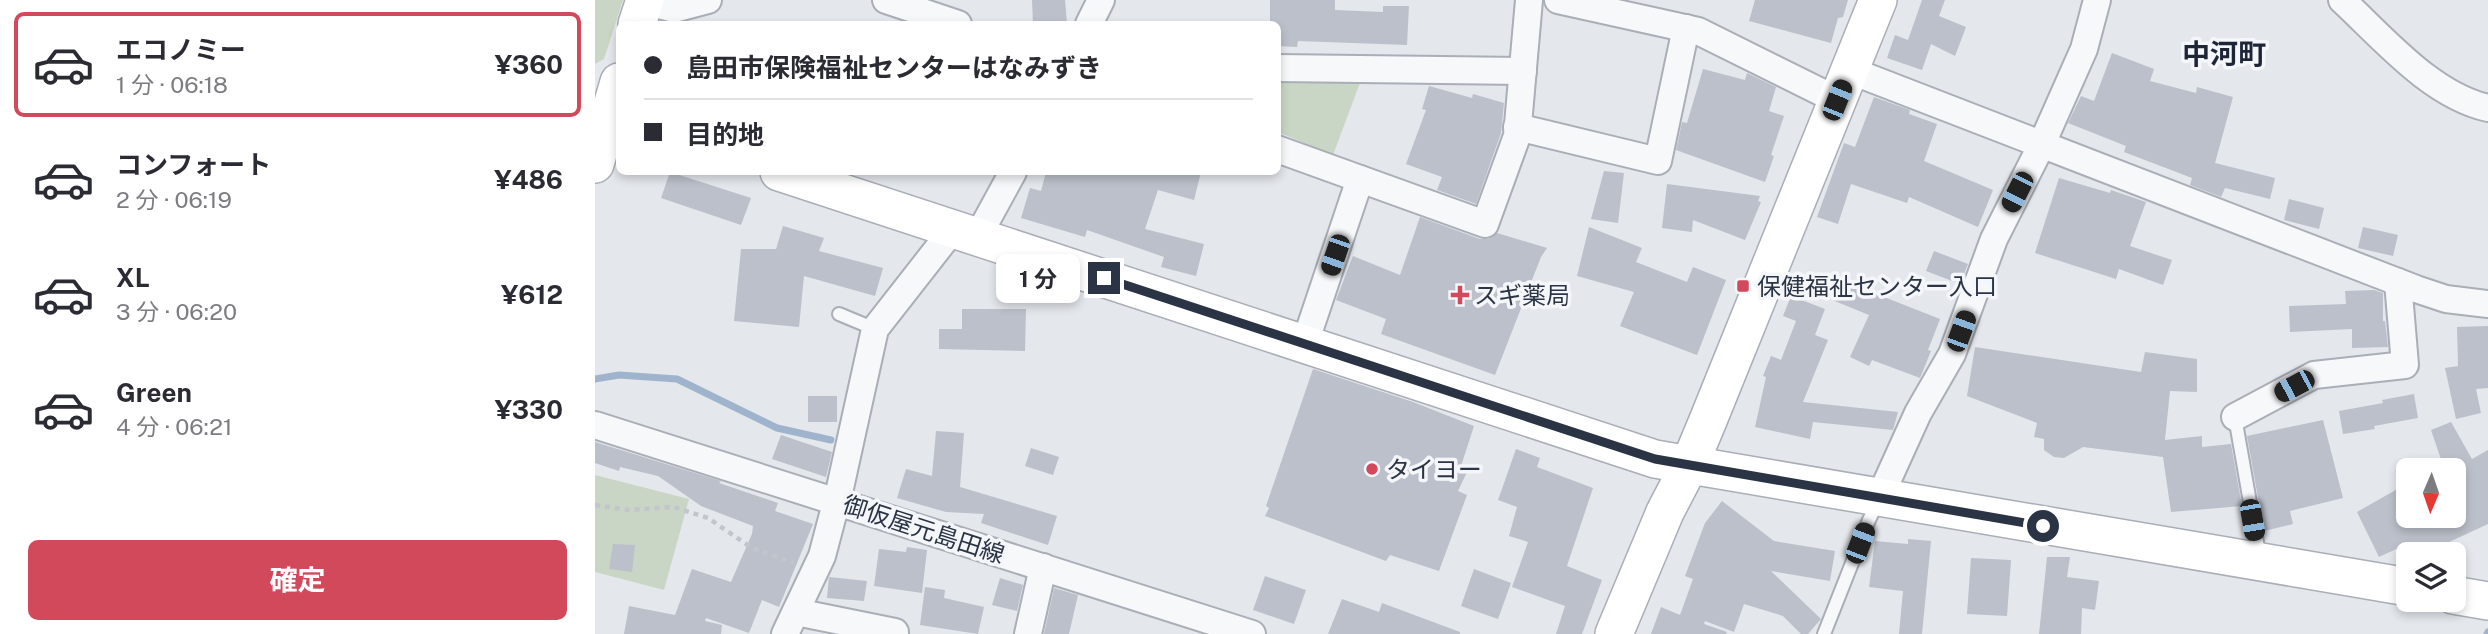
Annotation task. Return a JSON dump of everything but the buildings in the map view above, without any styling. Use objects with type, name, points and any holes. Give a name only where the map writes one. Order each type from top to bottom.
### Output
[{"type":"street","points":[[642,9],[674,9],[708,0]]},
{"type":"street","points":[[886,0],[949,21]]},
{"type":"street","points":[[1090,21],[1101,0]]},
{"type":"street","points":[[1281,150],[1485,224],[1517,136],[1529,0]]},
{"type":"street","points":[[1558,0],[1698,31],[1843,85],[2041,146],[2446,299],[2488,304]]},
{"type":"street","points":[[1614,634],[1665,512],[1689,466],[1878,0]]},
{"type":"street","points":[[1879,499],[1918,413],[1952,354],[1994,239],[2041,146],[2084,49],[2097,0]]},
{"type":"street","points":[[2342,0],[2419,71],[2449,94],[2488,108]]},
{"type":"street","points":[[1517,127],[1658,160],[1686,28]]},
{"type":"street","points":[[1281,68],[1523,71]]},
{"type":"street","points":[[2440,87],[2488,89]]},
{"type":"street","points":[[595,163],[611,107]]},
{"type":"street","points":[[788,175],[1655,459],[2396,585]]},
{"type":"street","points":[[895,634],[791,623],[822,556],[837,501],[875,329],[966,232],[1011,175]]},
{"type":"street","points":[[1305,344],[1360,179]]},
{"type":"street","points":[[2235,417],[2314,375],[2405,365],[2398,282]]},
{"type":"street","name":"御仮屋元島田線","points":[[595,425],[1043,567],[1197,626],[1251,634]]},
{"type":"street","points":[[1028,634],[1043,567]]},
{"type":"street","points":[[2466,597],[2488,601]]},
{"type":"lane","points":[[839,314],[875,329]]},
{"type":"lane","points":[[2235,417],[2261,562]]},
{"type":"lane","points":[[1824,634],[1879,499]]},
{"type":"path","points":[[595,505],[628,510],[674,508],[708,518],[752,548],[815,571]]},
{"type":"green space","points":[[595,0],[623,0],[604,59],[595,64]]},
{"type":"green space","points":[[1281,78],[1361,80],[1333,155],[1281,133]]},
{"type":"green space","points":[[595,475],[689,499],[664,590],[595,572]]},
{"type":"waterway","points":[[595,379],[619,375],[677,379],[777,428],[831,440]]},
{"type":"place","name":"保健福祉センター入口","points":[[1743,286]]},
{"type":"place","name":"スギ薬局","points":[[1460,295]]},
{"type":"place","name":"タイヨー","points":[[1372,469]]},
{"type":"district","name":"中河町","points":[[2224,53]]},
{"type":"route","points":[[1104,278],[1655,459],[2043,526]]}]
